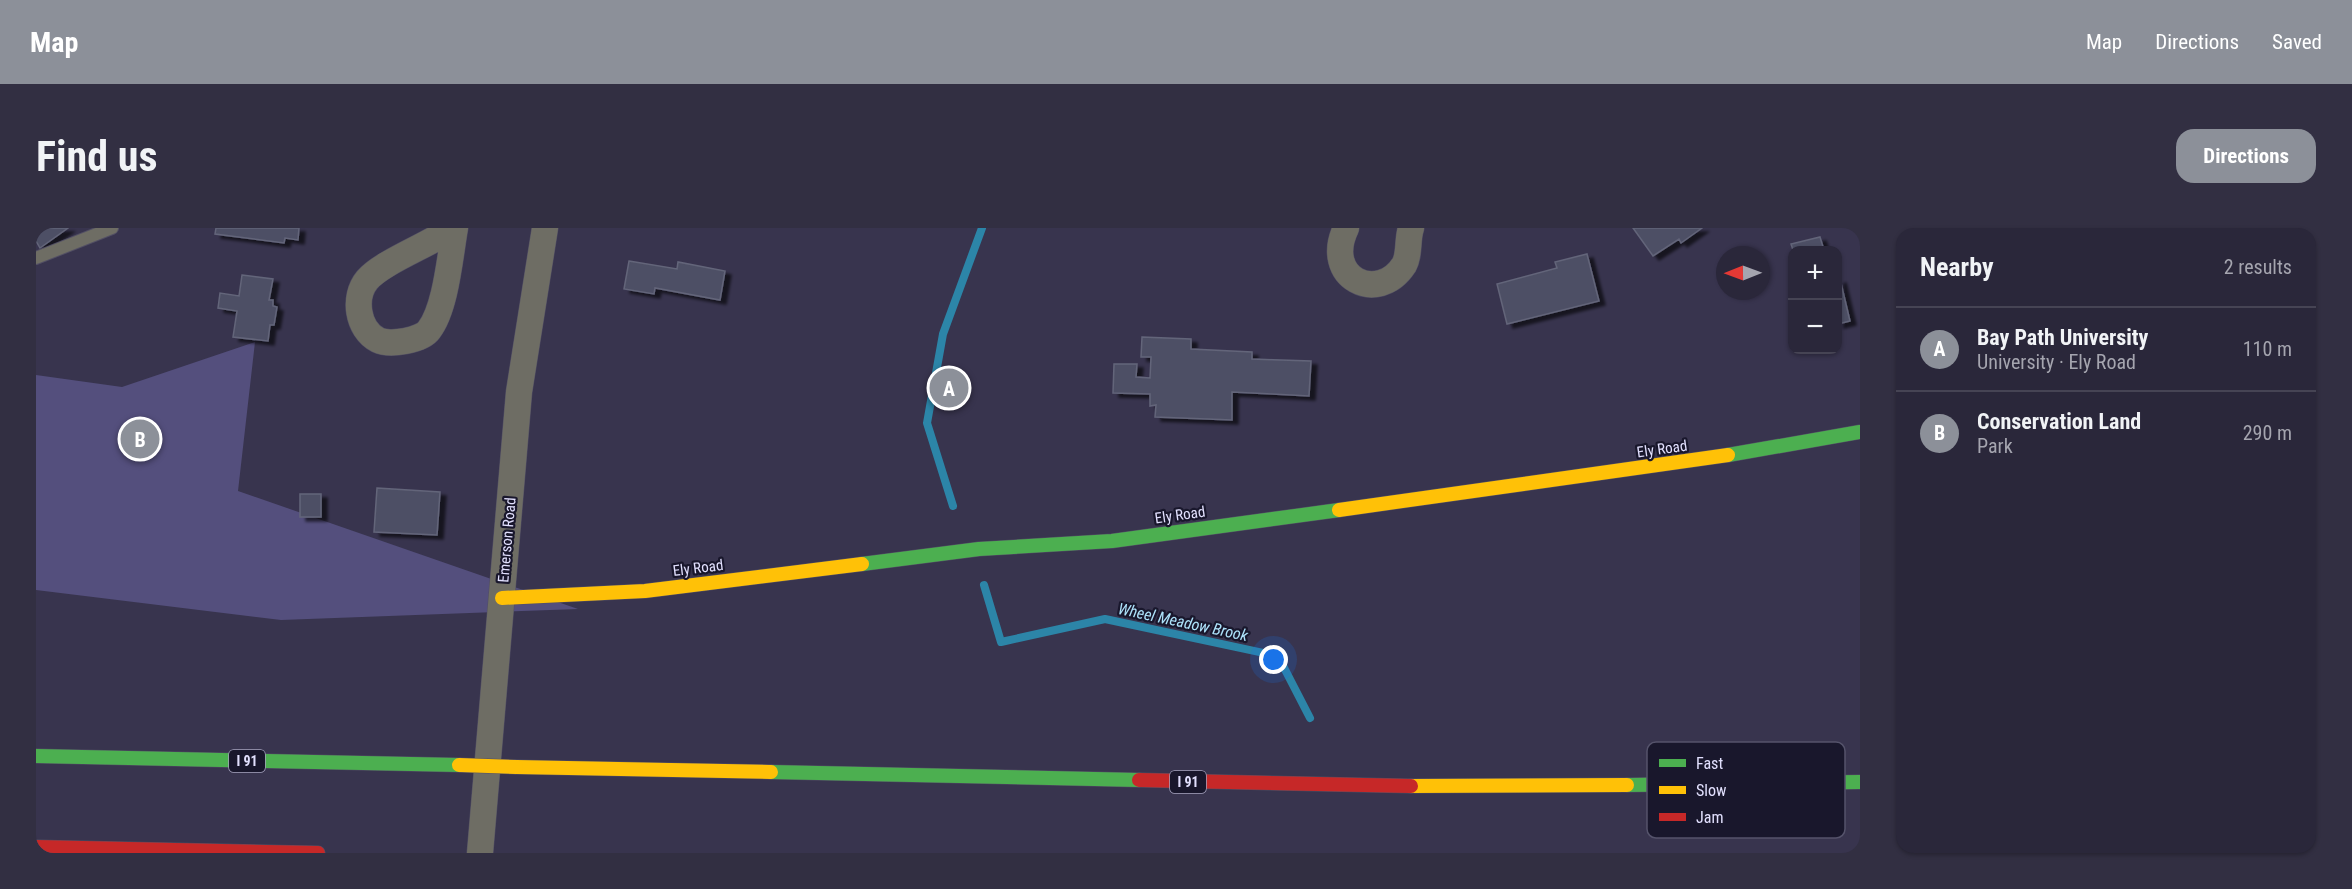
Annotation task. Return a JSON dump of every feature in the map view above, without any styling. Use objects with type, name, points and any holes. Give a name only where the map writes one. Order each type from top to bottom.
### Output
[{"type":"main road","name":"Ely Road","points":[[502,598],[645,591],[978,549],[1112,541],[1702,460],[1860,432]]},
{"type":"main road","name":"I 91","points":[[36,756],[1452,787],[1647,785]]},
{"type":"main road","name":"I 91","points":[[1845,782],[1860,782]]},
{"type":"main road","points":[[36,847],[318,853]]},
{"type":"street","points":[[454,228],[440,309],[430,328],[424,336],[399,342],[379,340],[367,329],[360,317],[360,290],[379,270],[454,228]]},
{"type":"street","name":"Emerson Road","points":[[480,853],[519,392],[545,228]]},
{"type":"street","points":[[1346,228],[1340,240],[1344,270],[1353,280],[1371,284],[1389,279],[1404,265],[1411,228]]},
{"type":"lane","points":[[36,258],[112,228]]},
{"type":"shaded area","points":[[255,342],[238,491],[578,609],[281,620],[36,590],[36,375],[122,387]]},
{"type":"building","points":[[36,228],[68,228],[40,248],[36,241]]},
{"type":"building","points":[[216,228],[299,228],[298,240],[285,238],[284,243],[215,234]]},
{"type":"building","points":[[1633,228],[1702,228],[1681,243],[1679,239],[1653,256]]},
{"type":"building","points":[[1820,237],[1823,246],[1792,246],[1791,244]]},
{"type":"building","points":[[1587,254],[1599,301],[1507,324],[1497,284],[1557,268],[1555,262]]},
{"type":"building","points":[[629,261],[677,269],[678,262],[725,271],[720,300],[655,288],[654,294],[624,289]]},
{"type":"building","points":[[242,275],[273,279],[269,300],[273,300],[273,306],[277,307],[274,325],[270,325],[268,341],[233,337],[237,311],[218,308],[220,293],[239,296]]},
{"type":"building","points":[[1842,287],[1850,321],[1842,323]]},
{"type":"building","points":[[1142,337],[1191,339],[1191,349],[1252,352],[1252,359],[1311,361],[1309,396],[1232,392],[1232,420],[1155,417],[1156,405],[1150,406],[1150,394],[1113,393],[1114,364],[1137,364],[1136,377],[1150,378],[1151,357],[1141,357]]},
{"type":"building","points":[[377,488],[440,492],[437,535],[374,532]]},
{"type":"building","points":[[300,494],[321,494],[321,517],[300,517]]},
{"type":"waterway","name":"Wheel Meadow Brook","points":[[953,506],[927,423],[943,334],[982,228]]},
{"type":"waterway","name":"Wheel Meadow Brook","points":[[984,585],[1001,642],[1105,619],[1278,656],[1310,718]]},
{"type":"traffic: fast","points":[[1728,455],[1860,432]]},
{"type":"traffic: fast","points":[[862,564],[979,549],[1112,541],[1339,510]]},
{"type":"traffic: fast","points":[[36,756],[459,765]]},
{"type":"traffic: fast","points":[[771,772],[1139,780]]},
{"type":"traffic: fast","points":[[1845,782],[1860,782]]},
{"type":"traffic: fast","points":[[1627,785],[1647,785]]},
{"type":"traffic: slow","points":[[1339,510],[1728,455]]},
{"type":"traffic: slow","points":[[502,598],[645,591],[862,564]]},
{"type":"traffic: slow","points":[[459,765],[516,767]]},
{"type":"traffic: slow","points":[[516,767],[771,772]]},
{"type":"traffic: slow","points":[[1411,786],[1627,785]]},
{"type":"traffic: jam","points":[[1139,780],[1411,786]]},
{"type":"traffic: jam","points":[[36,847],[318,853]]},
{"type":"place","name":"Bay Path University","points":[[949,388]]},
{"type":"place","name":"Conservation Land","points":[[140,439]]}]
